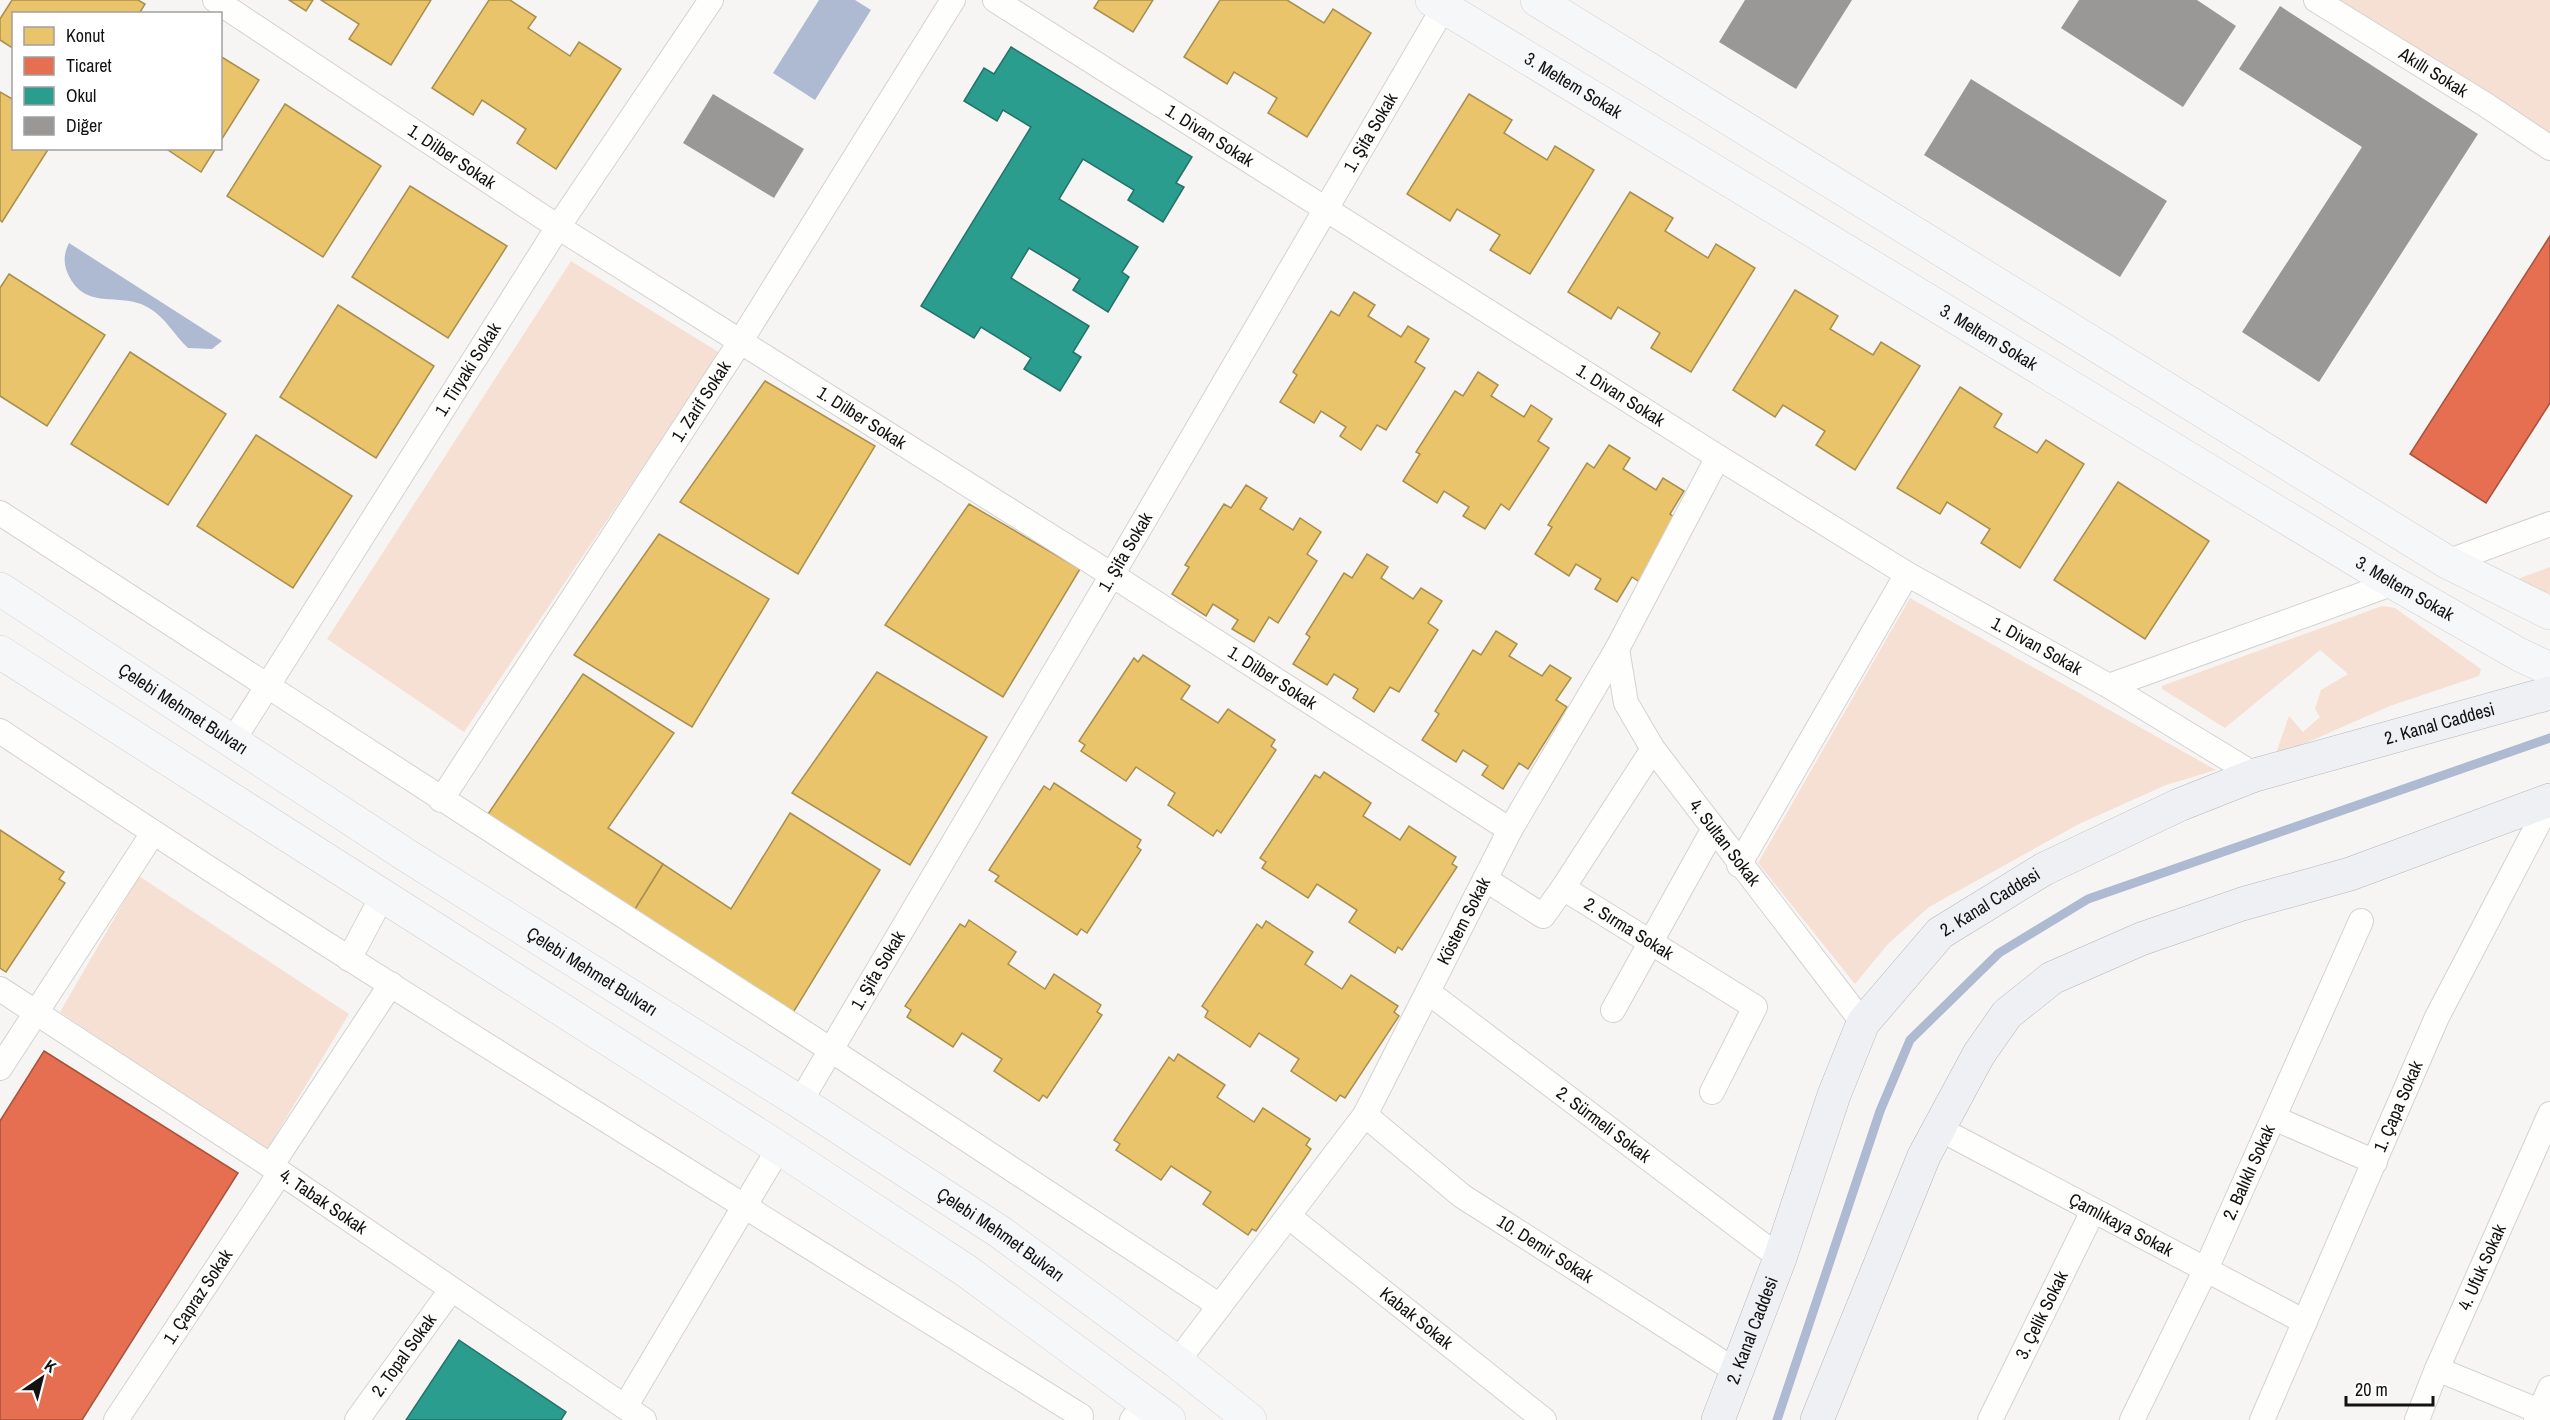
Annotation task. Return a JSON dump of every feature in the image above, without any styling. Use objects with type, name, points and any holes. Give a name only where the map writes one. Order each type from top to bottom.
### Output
[{"type":"main road","points":[[1538,0],[2447,562],[2550,613]]},
{"type":"main road","name":"3. Meltem Sokak","points":[[1441,2],[2394,583],[2520,655],[2550,669]]},
{"type":"main road","name":"Çelebi Mehmet Bulvarı","points":[[0,590],[406,855],[800,1102],[1000,1232],[1177,1362],[1250,1420]]},
{"type":"main road","points":[[0,652],[779,1148],[965,1270],[1149,1414]]},
{"type":"main road","name":"2. Kanal Caddesi","points":[[1718,1420],[1780,1258],[1834,1095],[1863,1023],[1940,933],[2044,870],[2179,805],[2255,776],[2550,693]]},
{"type":"main road","points":[[1817,1420],[1924,1156],[1979,1054],[2007,1014],[2052,978],[2141,939],[2242,904],[2360,871],[2550,800]]},
{"type":"street","name":"1. Dilber Sokak","points":[[214,0],[558,227],[1113,575],[1510,830]]},
{"type":"street","name":"1. Tiryaki Sokak","points":[[232,742],[558,227],[711,0]]},
{"type":"street","name":"1. Zarif Sokak","points":[[441,800],[740,342],[953,0]]},
{"type":"street","name":"1. Divan Sokak","points":[[995,0],[1907,574],[2109,686],[2255,776]]},
{"type":"street","name":"Akıllı Sokak","points":[[2316,0],[2486,105],[2550,148]]},
{"type":"street","name":"1. Şifa Sokak","points":[[800,1102],[1113,575],[1326,210],[1441,2]]},
{"type":"street","name":"Köstem Sokak","points":[[1177,1362],[1365,1115],[1510,830],[1617,649],[1718,457]]},
{"type":"street","points":[[0,513],[831,1050],[1220,1306]]},
{"type":"street","points":[[2447,562],[2550,524]]},
{"type":"street","points":[[1739,864],[1907,574]]},
{"type":"street","points":[[2109,686],[2394,583]]},
{"type":"street","name":"4. Sultan Sokak","points":[[1617,649],[1626,703],[1653,749],[1863,1023]]},
{"type":"street","points":[[0,731],[349,960],[391,984],[1081,1416]]},
{"type":"street","name":"2. Sırma Sokak","points":[[1653,749],[1563,888],[1755,1007],[1712,1092]]},
{"type":"street","name":"1. Çapa Sokak","points":[[2262,1420],[2438,1017],[2550,800]]},
{"type":"street","points":[[1613,1010],[1713,830]]},
{"type":"street","points":[[0,1068],[153,833]]},
{"type":"street","points":[[1485,879],[1543,916],[1563,888]]},
{"type":"street","points":[[349,960],[383,895]]},
{"type":"street","name":"2. Balıklı Sokak","points":[[2132,1420],[2206,1269],[2361,921]]},
{"type":"street","name":"1. Çapraz Sokak","points":[[116,1420],[276,1170],[391,984]]},
{"type":"street","name":"4. Tabak Sokak","points":[[0,989],[276,1170],[644,1420]]},
{"type":"street","name":"2. Sürmeli Sokak","points":[[1428,992],[1780,1258]]},
{"type":"street","name":"4. Ufuk Sokak","points":[[2417,1420],[2437,1369],[2550,1114]]},
{"type":"street","name":"10. Demir Sokak","points":[[1365,1115],[1462,1196],[1736,1371]]},
{"type":"street","points":[[2274,1118],[2375,1162]]},
{"type":"street","name":"Çamlıkaya Sokak","points":[[1938,1128],[2305,1322]]},
{"type":"street","points":[[624,1407],[743,1204],[779,1148]]},
{"type":"street","name":"3. Çelik Sokak","points":[[1990,1420],[2093,1211]]},
{"type":"street","name":"Kabak Sokak","points":[[1288,1216],[1544,1420]]},
{"type":"street","name":"2. Topal Sokak","points":[[357,1420],[451,1290]]},
{"type":"street","points":[[2437,1369],[2542,1416],[2550,1388]]},
{"type":"shaded area","points":[[2314,0],[2550,0],[2550,139]]},
{"type":"shaded area","points":[[571,261],[720,353],[464,732],[327,639]]},
{"type":"shaded area","points":[[2550,567],[2550,595],[2520,580],[2520,578]]},
{"type":"shaded area","points":[[1910,598],[2216,770],[2166,785],[2079,824],[1929,907],[1888,944],[1855,984],[1758,863]]},
{"type":"shaded area","points":[[2382,606],[2395,608],[2481,669],[2479,676],[2390,706],[2281,754],[2277,750],[2289,716],[2303,732],[2320,717],[2315,709],[2321,690],[2348,674],[2320,650],[2225,728],[2162,689],[2162,686],[2167,684]]},
{"type":"shaded area","points":[[139,876],[349,1014],[266,1151],[60,1012]]},
{"type":"water","points":[[819,0],[855,0],[871,10],[815,100],[773,73]]},
{"type":"water","points":[[69,243],[222,341],[212,349],[188,348],[149,308],[139,303],[96,298],[86,294],[77,288],[66,269],[65,256]]},
{"type":"building: Konut","points":[[12,0],[138,0],[145,4],[140,12],[12,12],[12,48],[0,40],[0,19]]},
{"type":"building: Konut","points":[[289,0],[313,0],[306,11]]},
{"type":"building: Konut","points":[[321,0],[431,0],[391,65],[349,39],[359,24]]},
{"type":"building: Konut","points":[[489,0],[510,0],[536,17],[528,28],[570,56],[579,42],[621,69],[556,169],[517,143],[526,129],[482,100],[473,115],[432,88]]},
{"type":"building: Konut","points":[[1099,0],[1153,0],[1133,32],[1094,8]]},
{"type":"building: Konut","points":[[1220,0],[1287,0],[1324,23],[1333,9],[1371,33],[1307,137],[1268,113],[1277,98],[1234,72],[1227,84],[1184,57]]},
{"type":"building: Konut","points":[[222,57],[259,80],[222,139]]},
{"type":"building: Konut","points":[[0,92],[12,99],[12,150],[48,150],[2,222],[0,220]]},
{"type":"building: Konut","points":[[1469,94],[1512,120],[1504,133],[1547,160],[1555,146],[1594,170],[1530,274],[1490,250],[1500,235],[1457,209],[1450,221],[1407,194]]},
{"type":"building: Konut","points":[[285,104],[381,166],[323,257],[227,196]]},
{"type":"building: Konut","points":[[168,150],[215,150],[201,172]]},
{"type":"building: Konut","points":[[410,186],[507,246],[448,338],[352,277]]},
{"type":"building: Konut","points":[[1630,192],[1673,218],[1665,231],[1708,258],[1716,244],[1755,268],[1691,372],[1651,348],[1660,333],[1618,307],[1611,319],[1568,292]]},
{"type":"building: Konut","points":[[9,274],[105,335],[47,426],[0,396],[0,288]]},
{"type":"building: Konut","points":[[1795,290],[1838,316],[1830,329],[1873,355],[1881,342],[1920,366],[1855,470],[1816,445],[1825,431],[1783,405],[1775,417],[1733,390]]},
{"type":"building: Konut","points":[[1354,292],[1375,305],[1368,316],[1401,337],[1408,326],[1429,339],[1415,362],[1425,368],[1386,430],[1377,425],[1361,450],[1340,436],[1346,427],[1321,411],[1314,423],[1280,402],[1297,375],[1293,372],[1331,311],[1339,316]]},
{"type":"building: Konut","points":[[338,305],[434,366],[376,458],[280,397]]},
{"type":"building: Konut","points":[[130,352],[226,414],[168,505],[71,444]]},
{"type":"building: Konut","points":[[1478,372],[1498,385],[1491,396],[1524,417],[1531,405],[1552,419],[1538,441],[1549,448],[1509,510],[1501,504],[1485,529],[1463,516],[1469,507],[1444,491],[1437,503],[1403,481],[1420,454],[1416,452],[1455,391],[1463,396]]},
{"type":"building: Konut","points":[[765,381],[875,446],[798,574],[680,502]]},
{"type":"building: Konut","points":[[1960,387],[2002,414],[1994,427],[2037,453],[2046,440],[2084,464],[2020,568],[1981,543],[1990,529],[1947,502],[1940,514],[1897,488]]},
{"type":"building: Konut","points":[[256,435],[352,496],[293,588],[197,526]]},
{"type":"building: Konut","points":[[1609,445],[1630,458],[1623,469],[1656,490],[1663,478],[1684,491],[1670,514],[1680,521],[1641,583],[1632,577],[1617,602],[1595,589],[1601,579],[1576,564],[1569,576],[1535,554],[1552,527],[1548,525],[1587,463],[1594,468]]},
{"type":"building: Konut","points":[[2118,482],[2209,541],[2145,639],[2054,580]]},
{"type":"building: Konut","points":[[1246,485],[1267,498],[1260,509],[1293,530],[1300,518],[1321,532],[1307,554],[1317,561],[1278,623],[1269,617],[1254,642],[1232,629],[1238,620],[1213,604],[1206,616],[1172,594],[1189,567],[1185,565],[1224,504],[1231,508]]},
{"type":"building: Konut","points":[[969,504],[1080,569],[1003,697],[885,625]]},
{"type":"building: Konut","points":[[659,534],[769,599],[692,727],[574,655]]},
{"type":"building: Konut","points":[[1367,554],[1388,567],[1381,578],[1413,599],[1421,588],[1442,601],[1428,623],[1438,630],[1399,692],[1390,687],[1374,712],[1353,698],[1358,689],[1334,674],[1327,685],[1293,664],[1310,637],[1306,634],[1344,573],[1352,578]]},
{"type":"building: Konut","points":[[1496,631],[1517,644],[1509,656],[1542,676],[1550,665],[1571,678],[1556,700],[1567,707],[1528,769],[1519,763],[1503,789],[1482,775],[1488,766],[1463,750],[1456,762],[1422,740],[1439,714],[1435,711],[1473,650],[1481,655]]},
{"type":"building: Konut","points":[[1143,655],[1190,686],[1181,699],[1218,723],[1228,709],[1275,740],[1271,746],[1276,750],[1221,833],[1217,830],[1213,836],[1168,805],[1175,793],[1136,767],[1126,781],[1081,751],[1085,745],[1079,741],[1134,658],[1138,662]]},
{"type":"building: Konut","points":[[877,672],[987,737],[910,865],[792,793]]},
{"type":"building: Konut","points":[[583,674],[674,733],[608,828],[663,864],[632,914],[486,817]]},
{"type":"building: Konut","points":[[1324,772],[1371,803],[1363,816],[1400,840],[1409,826],[1456,857],[1452,864],[1457,867],[1402,950],[1398,947],[1395,953],[1349,922],[1357,910],[1317,884],[1308,898],[1262,868],[1266,862],[1260,858],[1315,775],[1320,778]]},
{"type":"building: Konut","points":[[1054,783],[1141,840],[1137,847],[1141,850],[1087,933],[1081,929],[1077,935],[995,881],[999,876],[989,870],[1044,786],[1050,790]]},
{"type":"building: Konut","points":[[790,813],[880,870],[791,1016],[632,914],[663,864],[731,909]]},
{"type":"building: Konut","points":[[0,830],[64,872],[59,879],[65,883],[6,972],[0,968]]},
{"type":"building: Konut","points":[[969,920],[1016,952],[1008,964],[1045,989],[1054,974],[1101,1005],[1097,1012],[1102,1015],[1047,1098],[1043,1095],[1039,1101],[994,1071],[1002,1059],[962,1033],[953,1047],[907,1017],[911,1010],[905,1006],[960,924],[965,927]]},
{"type":"building: Konut","points":[[1266,921],[1313,952],[1305,964],[1342,989],[1351,975],[1398,1006],[1394,1012],[1399,1016],[1345,1098],[1340,1095],[1336,1101],[1291,1071],[1299,1059],[1259,1033],[1250,1047],[1205,1017],[1208,1011],[1202,1006],[1257,924],[1262,928]]},
{"type":"building: Konut","points":[[1178,1054],[1225,1085],[1217,1097],[1254,1122],[1263,1108],[1310,1139],[1306,1145],[1311,1149],[1256,1231],[1252,1229],[1248,1235],[1203,1204],[1211,1192],[1171,1166],[1161,1180],[1116,1150],[1120,1144],[1114,1140],[1169,1057],[1174,1061]]},
{"type":"building: Ticaret","points":[[2550,236],[2550,403],[2486,503],[2410,454]]},
{"type":"building: Ticaret","points":[[44,1051],[238,1173],[82,1420],[0,1420],[0,1121]]},
{"type":"building: Okul","points":[[1011,47],[1192,157],[1176,183],[1184,187],[1163,222],[1128,200],[1134,190],[1083,159],[1059,199],[1138,247],[1122,272],[1129,277],[1108,312],[1073,290],[1080,279],[1029,248],[1011,278],[1089,326],[1073,352],[1081,357],[1060,391],[1024,369],[1031,358],[981,327],[974,338],[921,306],[1031,127],[1003,110],[997,121],[964,101],[984,68],[994,74]]},
{"type":"building: Okul","points":[[459,1340],[566,1412],[561,1420],[406,1420]]},
{"type":"building: Diğer","points":[[1745,0],[1852,0],[1796,89],[1719,42]]},
{"type":"building: Diğer","points":[[2079,0],[2197,0],[2236,26],[2183,107],[2061,28]]},
{"type":"building: Diğer","points":[[2280,6],[2478,134],[2319,382],[2242,332],[2362,147],[2239,69]]},
{"type":"building: Diğer","points":[[1971,79],[2167,201],[2120,277],[1924,155]]},
{"type":"building: Diğer","points":[[713,94],[804,149],[774,198],[683,143]]},
{"type":"waterway","points":[[1777,1420],[1880,1111],[1910,1040],[1999,953],[2088,899],[2550,738]]}]
